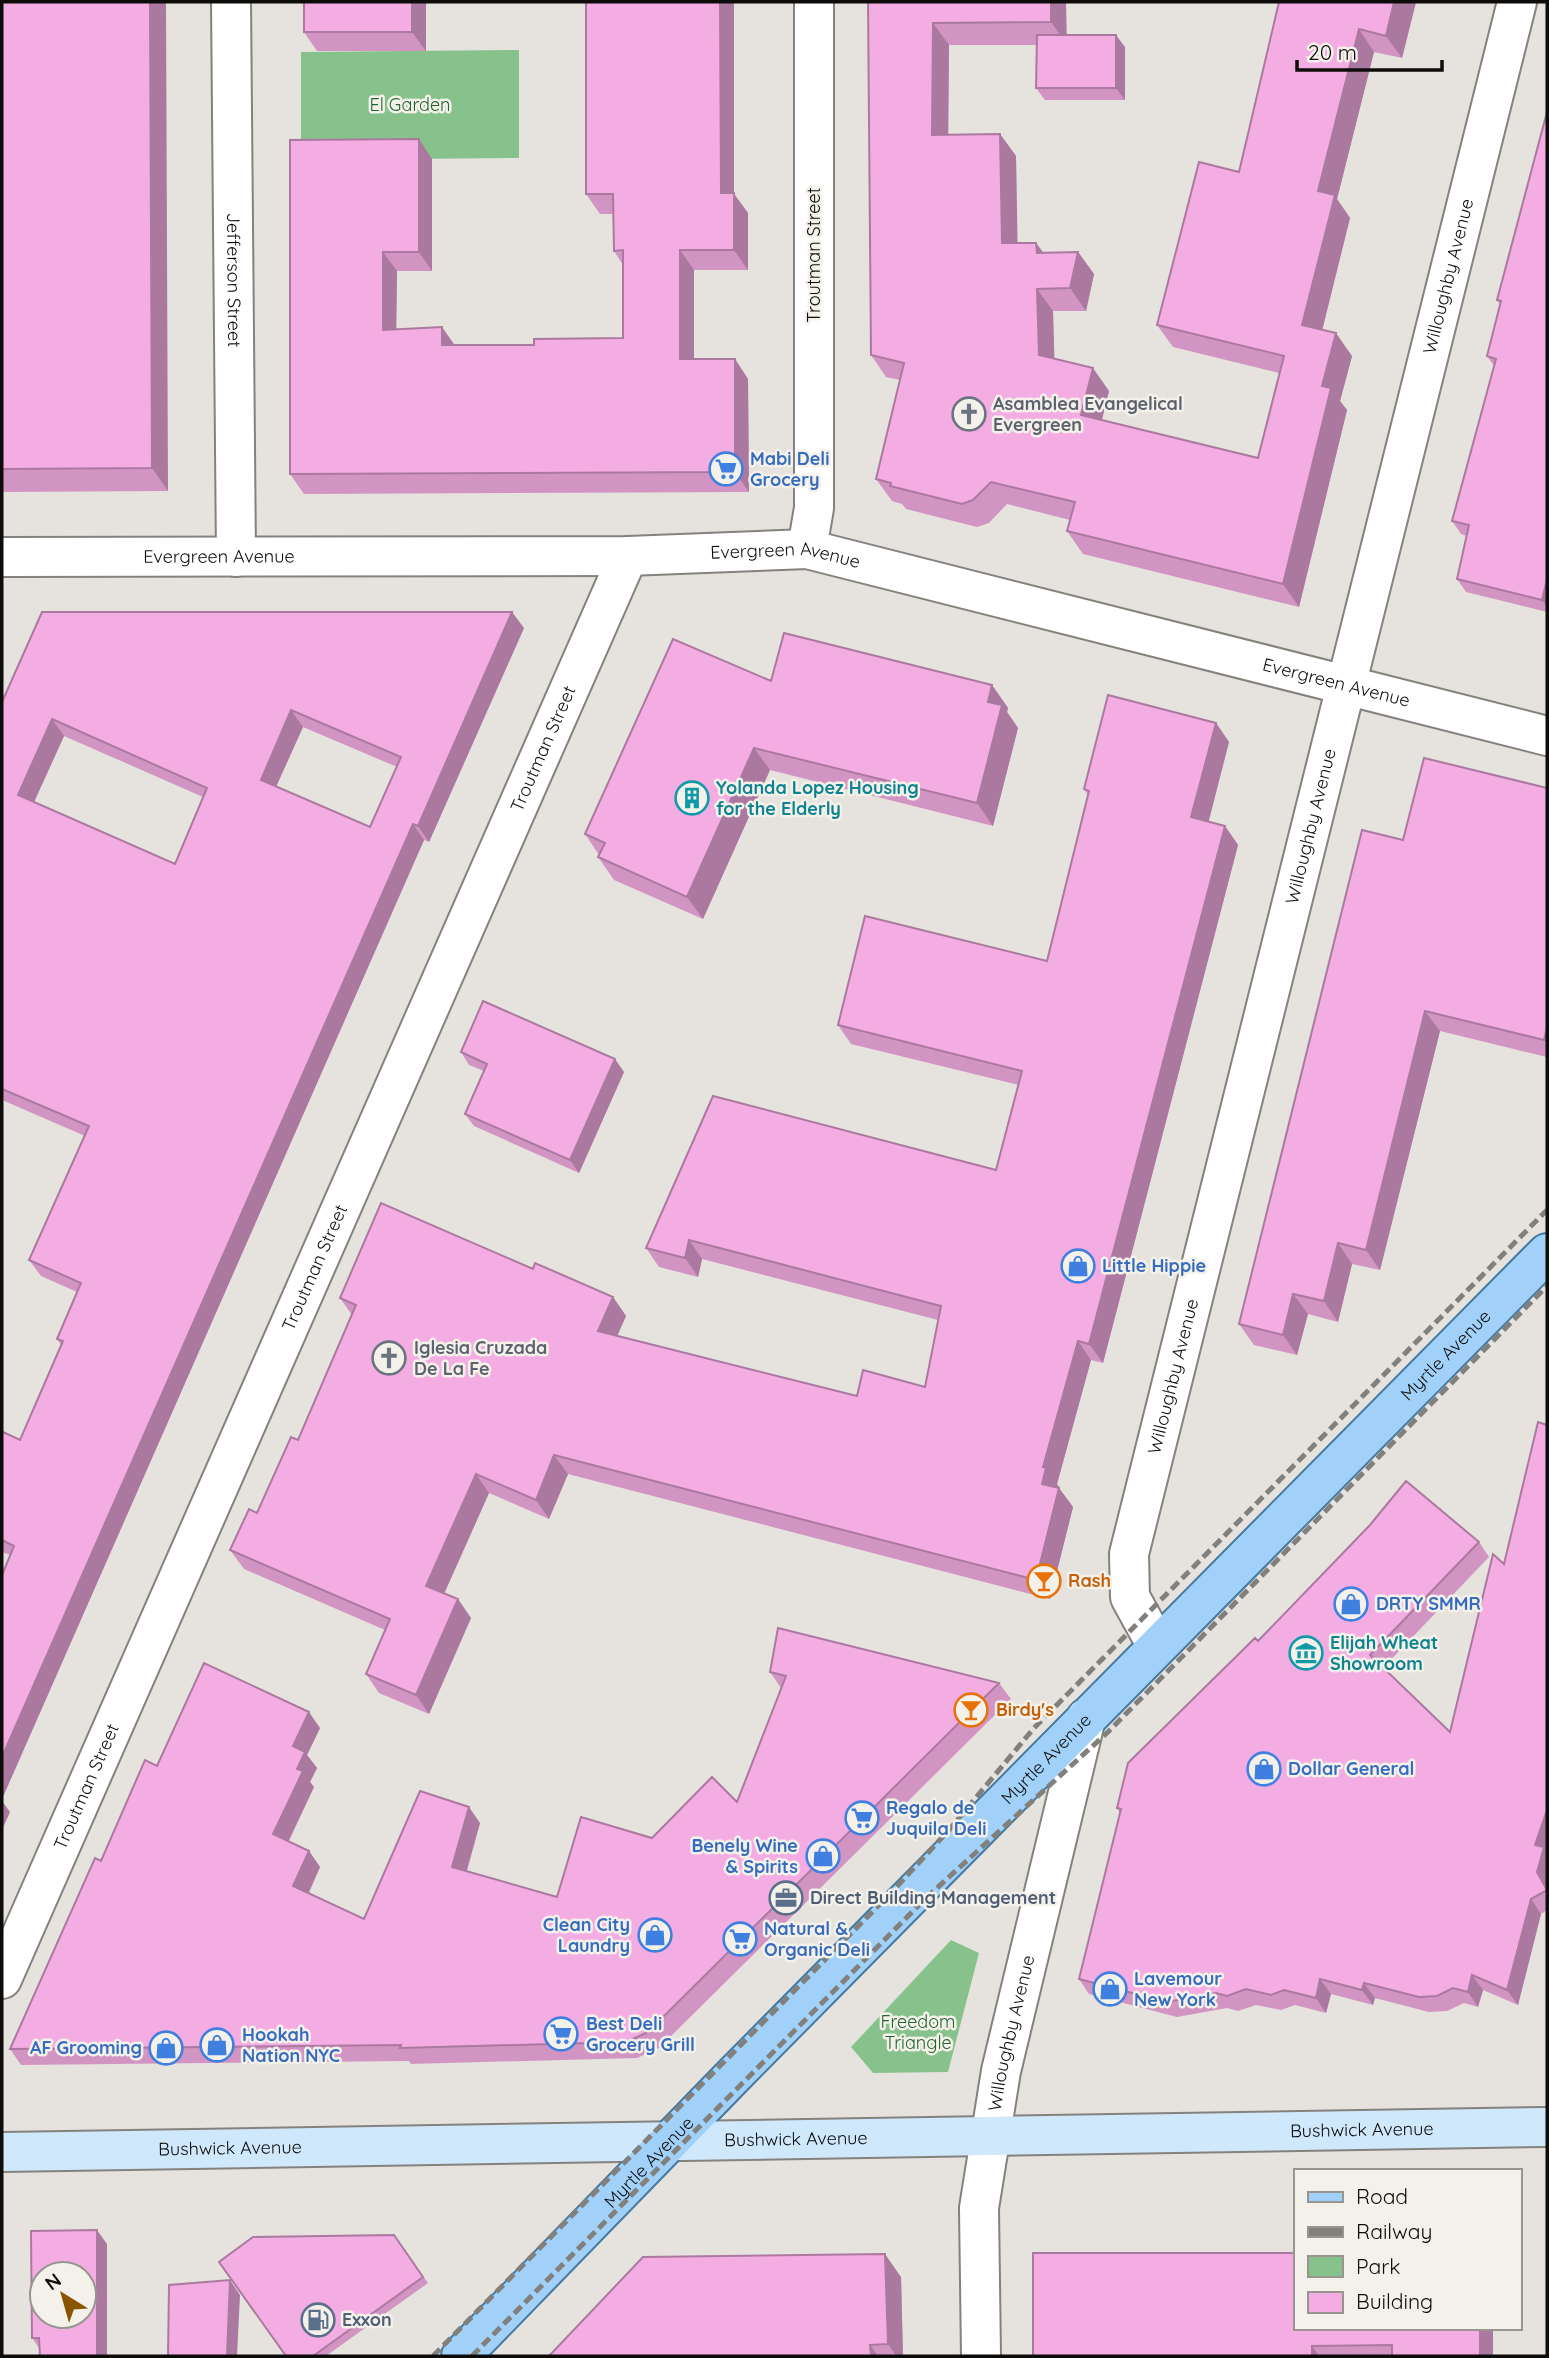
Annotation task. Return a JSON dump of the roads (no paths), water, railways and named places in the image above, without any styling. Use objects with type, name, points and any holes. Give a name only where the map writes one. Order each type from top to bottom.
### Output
[{"type":"main road","name":"Myrtle Avenue","points":[[461,2356],[669,2141],[1547,1252]]},
{"type":"main road","name":"Bushwick Avenue","points":[[2,2152],[1547,2127]]},
{"type":"street","name":"Jefferson Street","points":[[231,2],[236,557]]},
{"type":"street","name":"Troutman Street","points":[[807,549],[814,508],[814,2]]},
{"type":"street","name":"Willoughby Avenue","points":[[1157,1646],[1130,1597],[1129,1554],[1517,2]]},
{"type":"street","name":"Evergreen Avenue","points":[[2,557],[628,556],[807,549],[1547,736]]},
{"type":"street","name":"Troutman Street","points":[[2,1979],[628,556]]},
{"type":"street","name":"Willoughby Avenue","points":[[981,2356],[979,2208],[990,2137],[1001,2071],[1086,1718]]},
{"type":"railway","points":[[433,2356],[890,1894],[949,1830],[1034,1728],[1547,1210]]},
{"type":"railway","points":[[472,2356],[926,1898],[1108,1732],[1547,1286]]},
{"type":"place","name":"Asamblea Evangelical Evergreen","points":[[969,414]]},
{"type":"place","name":"Mabi Deli Grocery","points":[[726,469]]},
{"type":"place","name":"Yolanda Lopez Housing for the Elderly","points":[[692,798]]},
{"type":"place","name":"Little Hippie","points":[[1078,1266]]},
{"type":"place","name":"Iglesia Cruzada De La Fe","points":[[389,1358]]},
{"type":"place","name":"Rash","points":[[1044,1581]]},
{"type":"place","name":"DRTY SMMR","points":[[1351,1604]]},
{"type":"place","name":"Elijah Wheat Showroom","points":[[1306,1653]]},
{"type":"place","name":"Birdy's","points":[[971,1710]]},
{"type":"place","name":"Dollar General","points":[[1264,1769]]},
{"type":"place","name":"Regalo de Juquila Deli","points":[[862,1818]]},
{"type":"place","name":"Benely Wine & Spirits","points":[[823,1856]]},
{"type":"place","name":"Direct Building Management","points":[[786,1898]]},
{"type":"place","name":"Clean City Laundry","points":[[655,1935]]},
{"type":"place","name":"Natural & Organic Deli","points":[[740,1939]]},
{"type":"place","name":"Lavemour New York","points":[[1110,1989]]},
{"type":"place","name":"Best Deli Grocery Grill","points":[[561,2034]]},
{"type":"place","name":"Hookah Nation NYC","points":[[217,2045]]},
{"type":"place","name":"AF Grooming","points":[[166,2048]]},
{"type":"place","name":"Exxon","points":[[318,2320]]},
{"type":"park label","name":"El Garden","points":[[410,105]]},
{"type":"park label","name":"Freedom Triangle","points":[[918,2032]]}]
